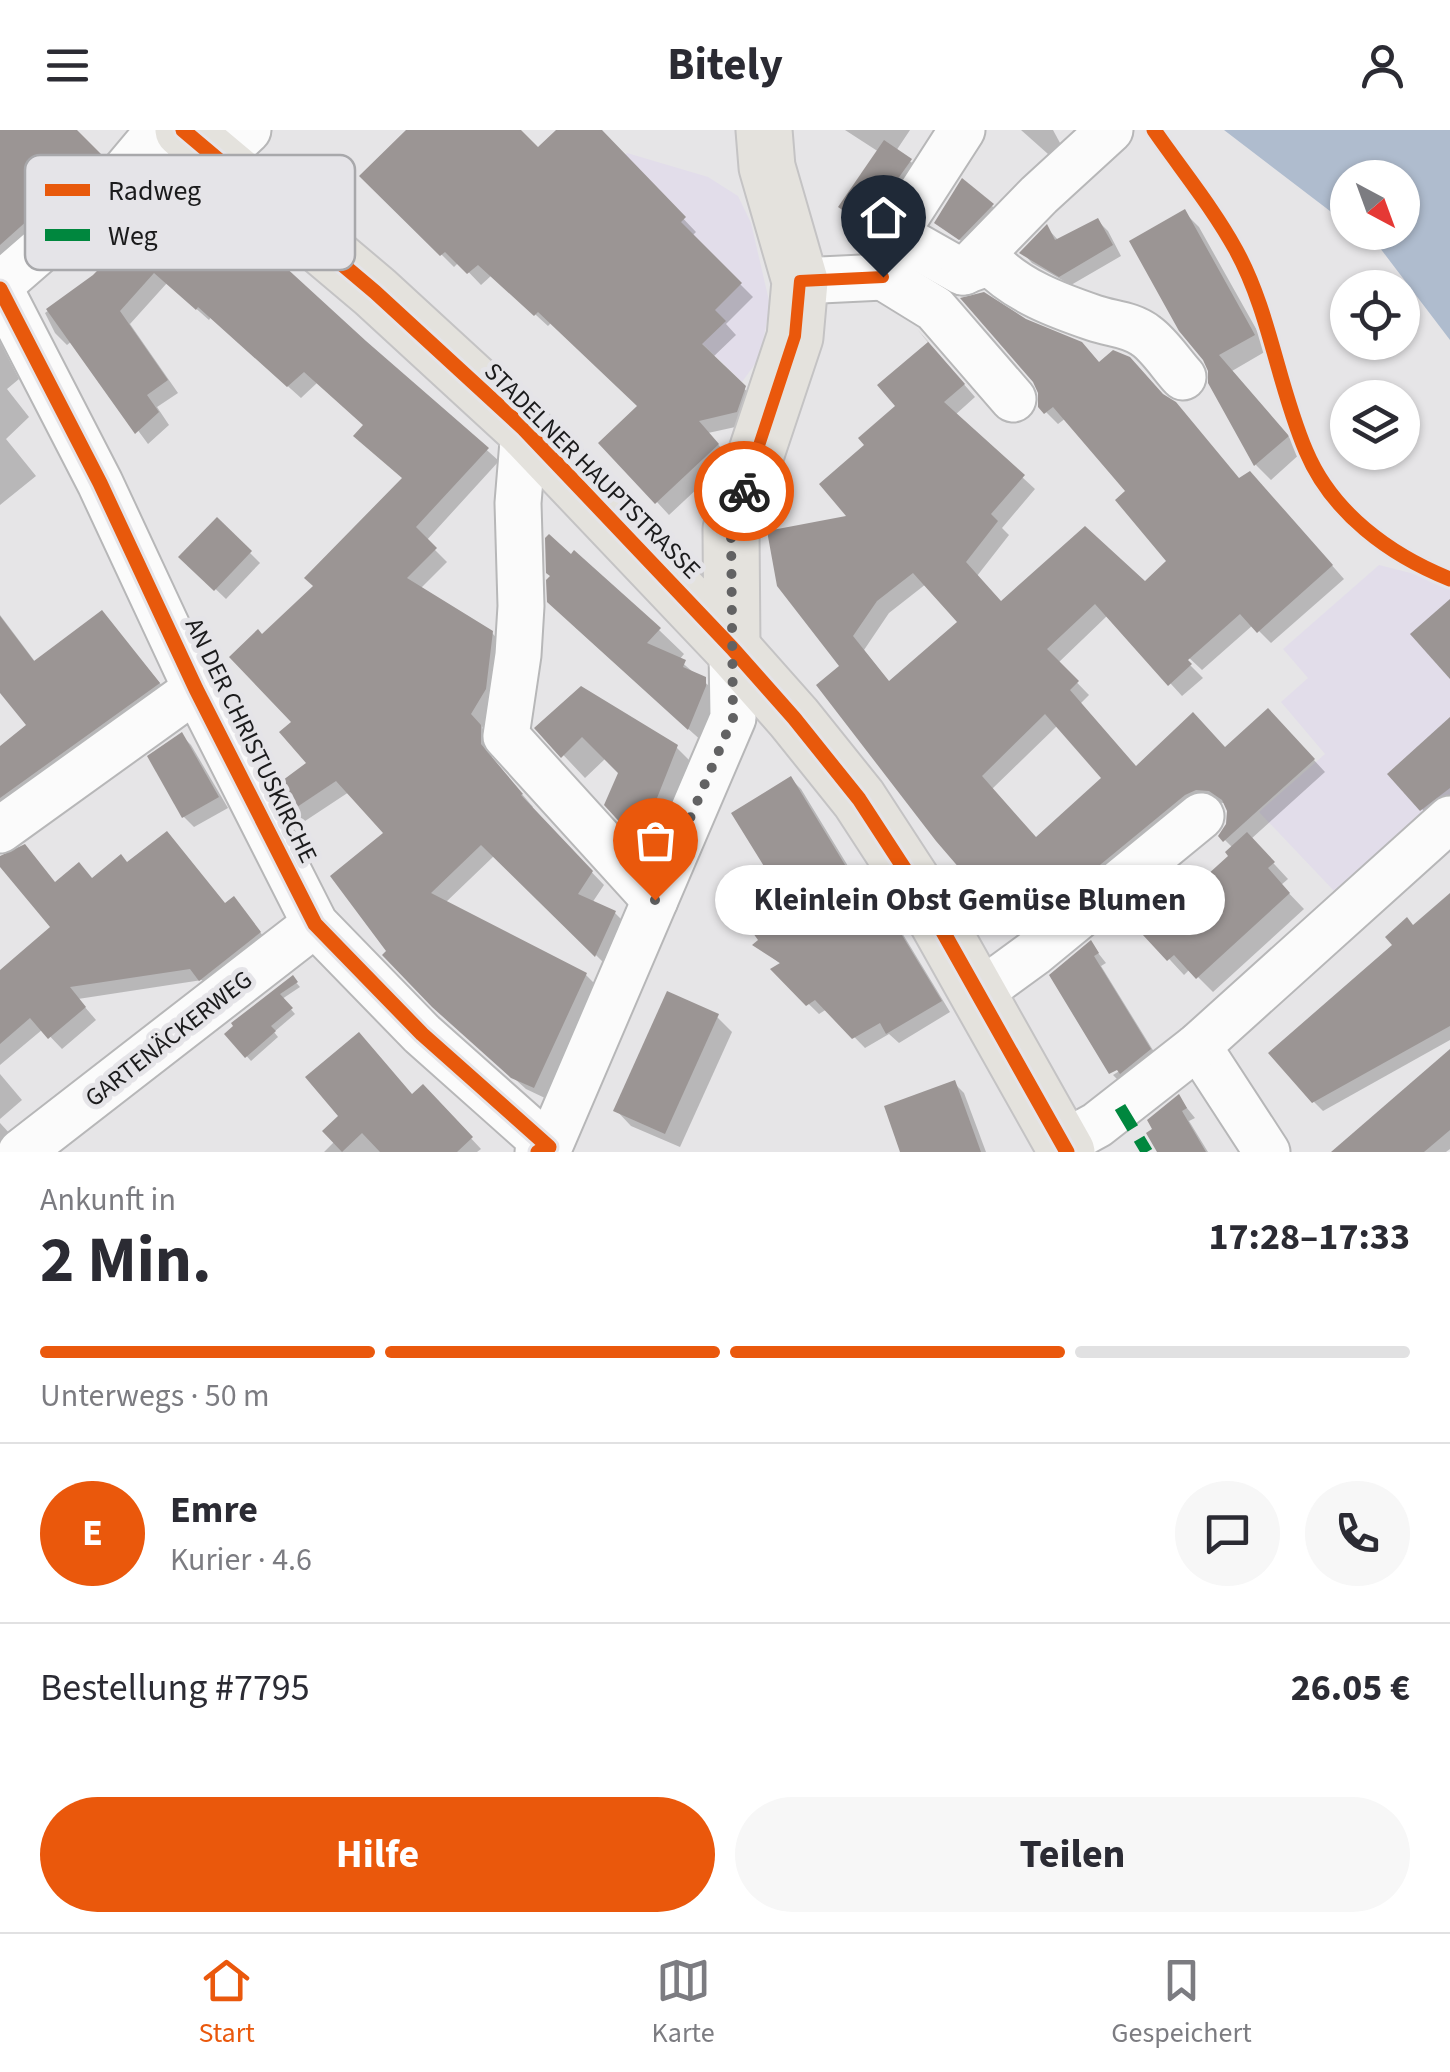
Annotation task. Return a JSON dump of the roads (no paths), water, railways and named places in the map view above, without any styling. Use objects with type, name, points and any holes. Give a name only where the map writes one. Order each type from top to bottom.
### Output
[{"type":"main road","points":[[732,648],[731,529],[795,336],[800,281],[767,167],[762,133]]},
{"type":"main road","name":"STADELNER HAUPTSTRASSE","points":[[352,270],[524,429],[732,648],[859,799],[928,904],[1065,1148]]},
{"type":"street","name":"AN DER CHRISTUSKIRCHE","points":[[137,155],[158,130]]},
{"type":"street","points":[[889,256],[962,130]]},
{"type":"street","points":[[964,272],[1110,130]]},
{"type":"street","points":[[889,256],[1014,399]]},
{"type":"street","points":[[800,281],[889,256],[964,272],[990,262],[1024,290],[1095,318],[1134,328],[1148,337],[1182,377]]},
{"type":"street","name":"AN DER CHRISTUSKIRCHE","points":[[25,265],[0,287],[315,924],[422,1034],[545,1150]]},
{"type":"street","points":[[524,429],[518,503],[521,606],[506,736],[655,900]]},
{"type":"street","points":[[545,1150],[733,718],[732,648]]},
{"type":"street","points":[[0,830],[196,689]]},
{"type":"street","points":[[978,994],[1202,816]]},
{"type":"street","points":[[1065,1148],[1198,1046],[1450,820]]},
{"type":"street","name":"GARTENÄCKERWEG","points":[[21,1152],[315,924]]},
{"type":"street","points":[[1198,1046],[1266,1152]]},
{"type":"water","points":[[1224,130],[1450,130],[1450,340],[1420,301],[1420,270],[1397,270],[1382,250],[1420,250],[1420,160],[1330,160],[1330,211]]},
{"type":"place","name":"Kleinlein Obst Gemüse Blumen","points":[[655,900]]}]
